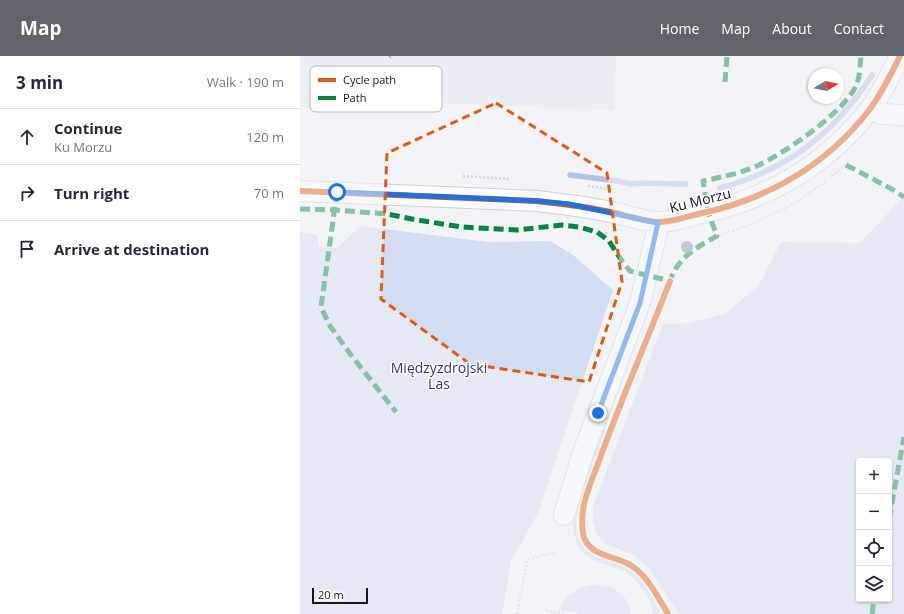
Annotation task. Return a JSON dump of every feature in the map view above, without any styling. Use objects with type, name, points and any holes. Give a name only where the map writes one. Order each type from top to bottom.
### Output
[{"type":"street","name":"Ku Morzu","points":[[300,191],[537,201],[569,204],[658,223],[708,212],[763,194],[783,184],[829,153],[871,108],[889,79],[900,56]]},
{"type":"street","points":[[871,108],[881,114],[904,115]]},
{"type":"street","points":[[564,516],[584,450],[640,303],[658,223]]},
{"type":"path","points":[[846,166],[855,156]]},
{"type":"path","points":[[463,176],[512,179]]},
{"type":"path","points":[[516,614],[527,560],[556,552]]},
{"type":"path","points":[[546,610],[566,614]]},
{"type":"highlighted area","points":[[496,103],[607,173],[622,282],[589,382],[470,364],[381,299],[387,153]]},
{"type":"shaded area","points":[[300,56],[616,56],[614,110],[442,103],[442,66],[310,66],[310,107],[300,108]]},
{"type":"green space","points":[[904,196],[904,614],[679,614],[648,567],[634,555],[604,543],[597,535],[593,521],[593,506],[663,324],[689,323],[725,314],[759,285],[781,242],[860,243]]},
{"type":"green space","name":"Międzyzdrojski Las","points":[[361,226],[488,242],[550,241],[573,255],[613,290],[538,513],[511,561],[502,614],[300,614],[300,232],[317,235],[319,247],[337,248]]},
{"type":"green space","points":[[601,426],[606,428],[593,463],[576,520],[578,535],[582,545],[589,552],[597,557],[627,568],[636,575],[647,589],[661,614],[653,614],[652,607],[646,594],[638,583],[627,573],[593,560],[582,550],[575,537],[573,530],[574,514]]},
{"type":"green space","points":[[591,585],[606,586],[617,591],[626,600],[631,614],[577,614],[558,610],[564,600],[571,593],[580,588]]},
{"type":"waterway","points":[[720,188],[767,171],[788,160],[807,146],[842,115],[858,96],[872,75]]},
{"type":"waterway","points":[[570,175],[631,184],[686,184]]},
{"type":"marked path","points":[[725,82],[727,56]]},
{"type":"marked path","points":[[300,209],[387,214],[462,227],[517,230],[562,225],[579,227],[597,232],[609,241],[630,271],[670,281],[673,273],[683,259],[702,244],[717,236],[708,212],[703,181],[739,173],[759,165],[784,151],[813,131],[849,97],[857,83],[860,71],[861,56]]},
{"type":"marked path","points":[[846,165],[904,197]]},
{"type":"marked path","points":[[337,192],[321,307],[330,326],[396,412]]},
{"type":"marked path","points":[[892,503],[904,437]]},
{"type":"marked path","points":[[872,614],[874,602]]},
{"type":"cycle path","points":[[300,191],[537,201],[596,209],[650,221],[665,222],[674,220],[723,208],[748,200],[794,177],[815,163],[835,147],[870,109],[900,56]]},
{"type":"cycle path","points":[[668,614],[652,588],[638,571],[632,566],[600,553],[589,546],[584,537],[582,522],[584,504],[590,485],[618,410],[670,281]]},
{"type":"route","points":[[337,192],[537,201],[569,204],[658,223],[640,303],[598,413]]}]
